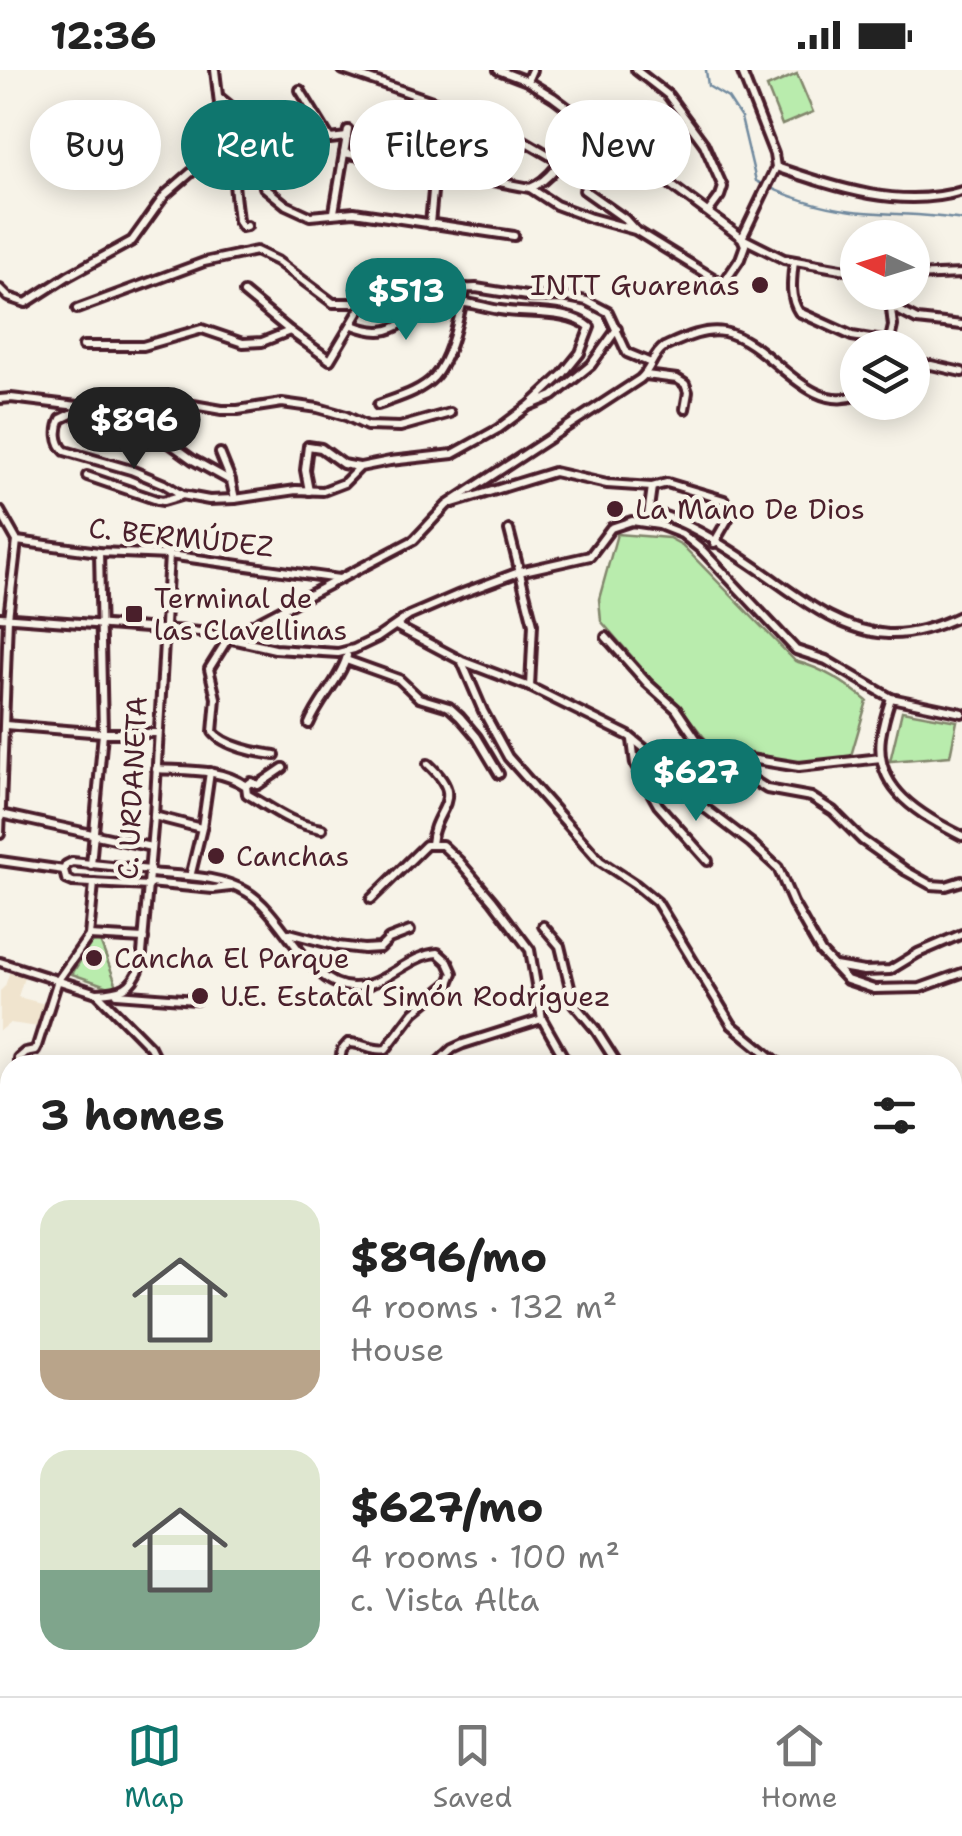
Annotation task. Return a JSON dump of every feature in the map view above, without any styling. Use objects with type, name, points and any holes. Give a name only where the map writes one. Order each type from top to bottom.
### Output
[{"type":"street","points":[[0,290],[8,297],[26,302],[132,241],[161,200],[202,163],[211,148],[219,128],[215,70]]},
{"type":"street","points":[[344,70],[428,100]]},
{"type":"street","points":[[498,70],[527,81],[557,100]]},
{"type":"street","points":[[527,81],[532,70]]},
{"type":"street","points":[[636,70],[668,95],[704,144],[722,187],[708,211]]},
{"type":"street","points":[[584,190],[635,230],[721,284],[740,259],[745,245],[742,238],[776,166],[741,70]]},
{"type":"street","points":[[300,90],[330,139],[348,134],[334,212]]},
{"type":"street","points":[[344,154],[350,155]]},
{"type":"street","points":[[776,166],[864,194],[942,197],[962,191]]},
{"type":"street","points":[[530,188],[545,178]]},
{"type":"street","points":[[525,187],[556,205],[635,230]]},
{"type":"street","points":[[235,190],[238,221],[247,226]]},
{"type":"street","points":[[267,190],[305,214],[354,212],[514,236]]},
{"type":"street","points":[[430,224],[433,190]]},
{"type":"street","points":[[679,190],[742,238],[794,262],[840,269]]},
{"type":"street","points":[[77,309],[204,262],[256,251],[277,260],[332,303],[364,304],[466,288],[587,300],[608,312],[627,353],[651,363]]},
{"type":"street","points":[[794,262],[794,306],[840,331]]},
{"type":"street","points":[[930,275],[962,274]]},
{"type":"street","points":[[378,405],[422,386],[437,373],[466,288]]},
{"type":"street","points":[[244,292],[332,360],[364,304]]},
{"type":"street","points":[[310,492],[305,470],[308,446],[321,448],[343,464],[360,467],[453,454],[498,429],[530,405],[574,362],[590,332],[589,324],[562,317],[462,302],[432,306],[384,332],[353,325]]},
{"type":"street","points":[[896,310],[917,320],[962,325]]},
{"type":"street","points":[[530,405],[553,396],[591,364],[617,329]]},
{"type":"street","points":[[82,346],[142,346],[202,330],[244,342],[262,342],[290,331]]},
{"type":"street","points":[[275,755],[214,736],[216,698],[209,670],[229,638],[414,540],[447,505],[646,375],[658,350],[703,332],[720,331],[762,350],[800,385],[840,399]]},
{"type":"street","points":[[930,366],[962,372]]},
{"type":"street","points":[[646,375],[677,379],[685,384],[685,409]]},
{"type":"street","points":[[0,400],[86,407],[133,404],[168,442],[231,481]]},
{"type":"street","points":[[147,415],[164,403],[238,410],[282,402],[332,412],[368,426],[400,427],[450,413]]},
{"type":"street","points":[[86,407],[60,419],[57,431],[62,448],[148,477],[182,495],[209,500],[296,490],[310,492],[334,488],[360,467]]},
{"type":"street","points":[[220,453],[235,499]]},
{"type":"street","points":[[343,464],[348,479]]},
{"type":"street","points":[[447,505],[554,472],[607,484],[667,483],[724,500],[730,517],[714,543]]},
{"type":"street","points":[[87,476],[163,501],[182,495]]},
{"type":"street","points":[[646,523],[652,486]]},
{"type":"street","points":[[648,511],[668,516],[761,571],[816,610],[854,626],[887,634],[911,632],[942,625],[962,615]]},
{"type":"street","points":[[0,512],[17,542],[4,618],[0,834]]},
{"type":"street","points":[[4,618],[164,628],[256,646],[338,653],[377,638],[409,616],[460,594],[519,572],[590,556],[611,528],[632,521],[682,534],[703,550],[796,650],[826,660],[891,698],[962,713]]},
{"type":"street","points":[[509,530],[533,624],[530,687]]},
{"type":"street","name":"C. BERMÚDEZ","points":[[17,542],[169,555],[340,579]]},
{"type":"street","points":[[92,865],[103,733],[99,552]]},
{"type":"street","name":"C. URDANETA","points":[[110,992],[123,990],[138,976],[141,965],[169,555]]},
{"type":"street","points":[[395,625],[462,661],[502,674],[632,738],[693,799],[778,868],[821,952],[847,980],[874,989],[920,988],[962,973]]},
{"type":"street","points":[[606,636],[712,753],[767,789],[812,797],[833,811],[862,840],[931,885],[962,881]]},
{"type":"street","points":[[308,724],[348,650]]},
{"type":"street","points":[[346,660],[399,679],[420,698],[448,707],[477,737],[499,774]]},
{"type":"street","points":[[462,661],[508,757],[600,861],[656,902],[732,1025],[769,1055]]},
{"type":"street","points":[[891,698],[880,738],[881,768],[897,795],[962,836]]},
{"type":"street","points":[[2,724],[103,733],[158,733]]},
{"type":"street","points":[[632,738],[635,764],[658,804],[708,861]]},
{"type":"street","points":[[712,753],[799,767],[881,758]]},
{"type":"street","points":[[428,764],[442,778],[448,794],[431,844]]},
{"type":"street","points":[[258,785],[283,768]]},
{"type":"street","points":[[156,769],[210,772],[229,776],[246,786]]},
{"type":"street","points":[[191,873],[210,772]]},
{"type":"street","points":[[246,786],[251,782],[258,785]]},
{"type":"street","points":[[252,796],[259,792],[258,785]]},
{"type":"street","points":[[246,786],[246,792],[269,809],[322,828]]},
{"type":"street","points":[[1,814],[152,846]]},
{"type":"street","points":[[154,816],[202,828]]},
{"type":"street","points":[[371,899],[421,849],[431,844],[442,845],[493,901],[530,950],[542,1019],[562,1055]]},
{"type":"street","points":[[0,861],[64,870]]},
{"type":"street","points":[[64,870],[70,862],[236,886],[257,899],[322,976],[335,984],[365,986],[438,952],[451,968],[449,983],[414,1012],[386,1049],[348,1043],[341,1055]]},
{"type":"street","points":[[64,870],[68,881],[213,889],[236,886]]},
{"type":"street","points":[[22,1055],[35,1050],[58,980],[89,936],[94,883]]},
{"type":"street","points":[[543,926],[560,946],[574,1004],[611,1055]]},
{"type":"street","points":[[287,932],[364,949],[380,948],[410,932]]},
{"type":"street","points":[[834,966],[890,970],[962,934]]},
{"type":"street","points":[[89,936],[144,939]]},
{"type":"street","points":[[0,962],[98,993],[196,1000]]},
{"type":"street","points":[[98,993],[154,1055]]},
{"type":"street","points":[[445,1055],[452,1048],[542,1019]]},
{"type":"shaded area","points":[[10,971],[25,974],[18,997],[45,1004],[39,1027],[10,1023],[0,1031],[0,991]]},
{"type":"green space","points":[[797,74],[813,112],[782,125],[767,87]]},
{"type":"green space","points":[[617,534],[669,538],[682,545],[795,661],[833,677],[867,701],[850,759],[804,764],[748,757],[711,746],[601,621],[599,599]]},
{"type":"green space","points":[[902,711],[957,721],[950,756],[890,761]]},
{"type":"green space","name":"Cancha El Parque","points":[[100,941],[117,986],[112,988],[72,974],[91,943]]},
{"type":"waterway","points":[[706,70],[708,86],[728,98],[741,118],[756,181],[791,196],[841,209],[962,220]]},
{"type":"place","name":"INTT Guarenas","points":[[760,285]]},
{"type":"place","name":"La Mano De Dios","points":[[615,509]]},
{"type":"place","name":"Terminal de las Clavellinas","points":[[134,614]]},
{"type":"place","name":"Canchas","points":[[216,856]]},
{"type":"place","name":"Cancha El Parque","points":[[94,958]]},
{"type":"place","name":"U.E. Estatal Simón Rodríguez","points":[[200,996]]}]
